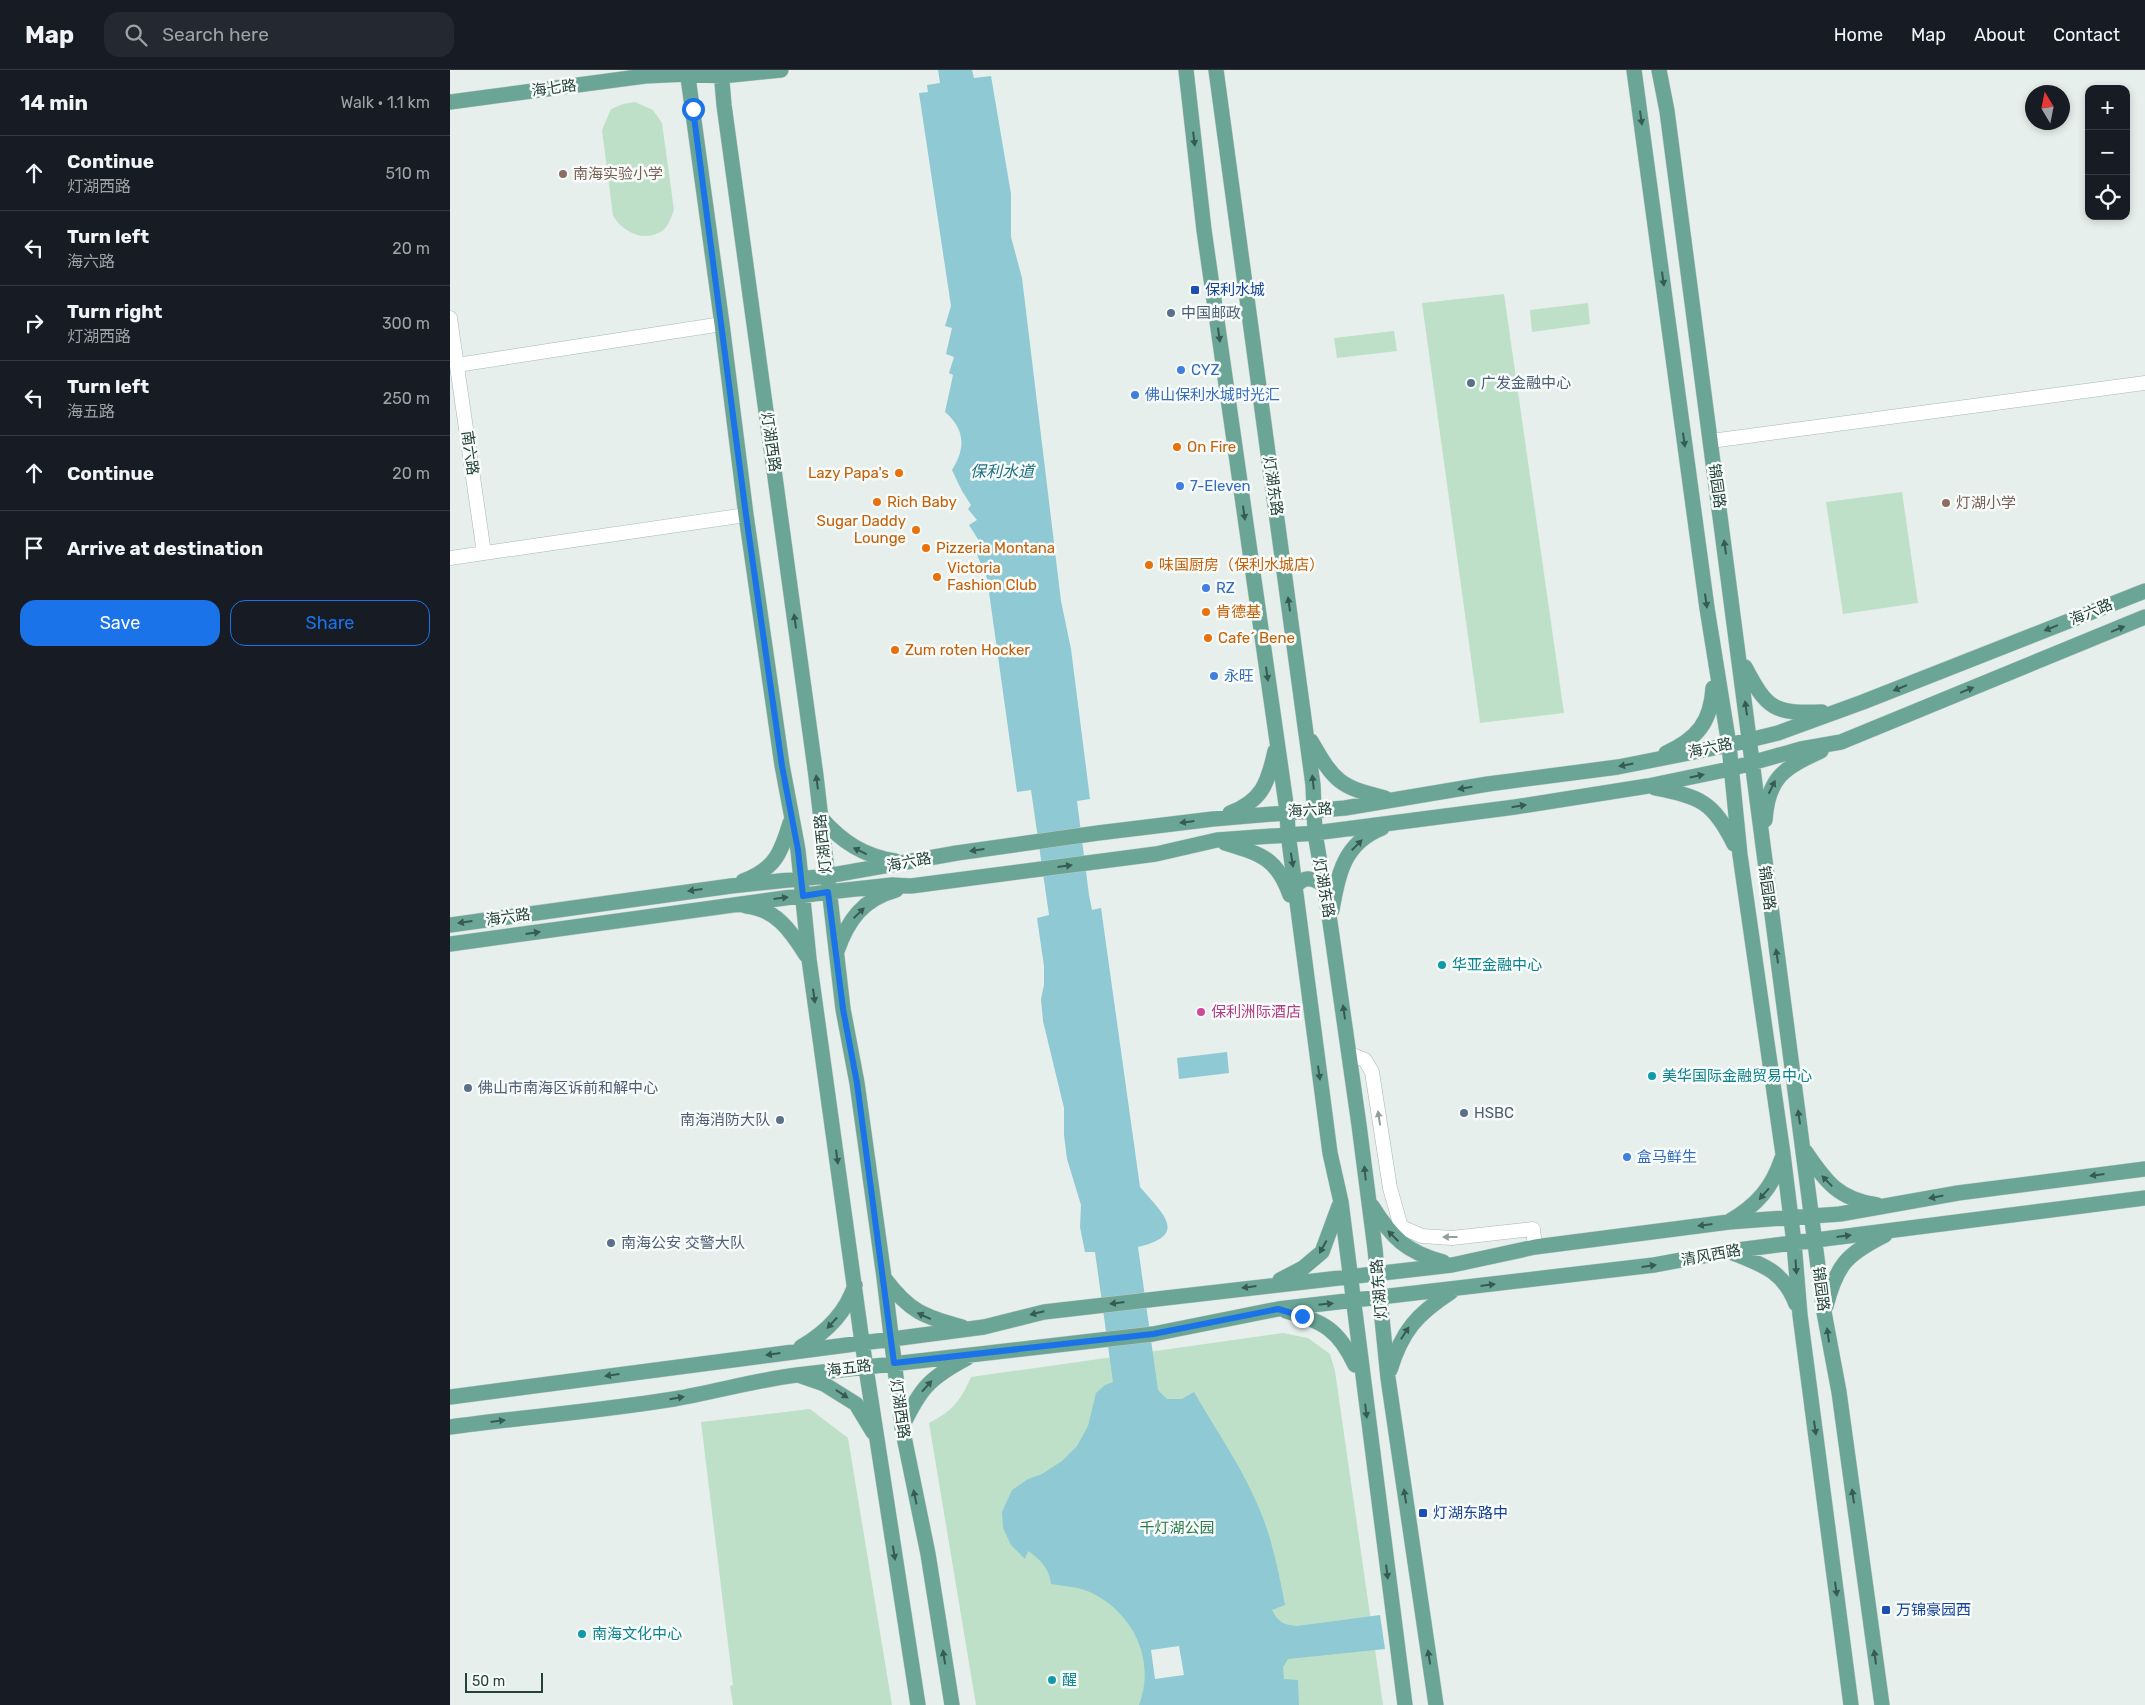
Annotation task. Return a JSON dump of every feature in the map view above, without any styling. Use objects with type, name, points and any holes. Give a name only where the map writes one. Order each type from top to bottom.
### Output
[{"type":"main road","name":"海七路","points":[[450,97],[642,70]]},
{"type":"main road","name":"海七路","points":[[450,102],[687,72],[721,73],[781,70]]},
{"type":"main road","points":[[1179,70],[1187,91]]},
{"type":"main road","name":"灯湖东路","points":[[1186,70],[1187,91],[1287,811],[1288,833],[1330,1153],[1341,1202],[1404,1705]]},
{"type":"main road","name":"锦园路","points":[[1634,70],[1715,661],[1729,745],[1740,855],[1783,1154],[1794,1243],[1800,1315]]},
{"type":"main road","name":"锦园路","points":[[1659,70],[1667,111],[1711,441],[1750,740],[1762,852],[1813,1217],[1824,1312],[1839,1392],[1882,1705]]},
{"type":"main road","name":"灯湖西路","points":[[687,72],[746,515],[791,821],[798,850],[809,959],[862,1342],[918,1705]]},
{"type":"main road","name":"灯湖西路","points":[[721,73],[821,818],[826,876],[843,1009],[857,1083],[884,1277],[902,1428],[928,1554],[952,1705]]},
{"type":"main road","name":"灯湖东路","points":[[1218,73],[1307,735],[1316,810],[1315,833],[1350,1054],[1378,1274],[1388,1378],[1436,1705]]},
{"type":"main road","name":"海六路","points":[[450,924],[731,886],[801,880],[957,853],[1098,833],[1394,800],[1649,761],[1778,733],[2145,591]]},
{"type":"main road","name":"海六路","points":[[450,944],[828,892],[892,885],[911,886],[1028,871],[1156,854],[1216,840],[1288,833],[1315,833],[1648,786],[1730,769],[1801,749],[1841,742],[2145,617]]},
{"type":"main road","points":[[1739,656],[1757,690],[1768,704],[1782,711],[1798,713],[1838,711]]},
{"type":"main road","points":[[1649,761],[1675,749],[1692,738],[1705,723],[1712,706],[1715,661]]},
{"type":"main road","points":[[1307,735],[1325,766],[1338,782],[1354,791],[1394,800]]},
{"type":"main road","points":[[1213,819],[1243,808],[1257,798],[1267,784],[1277,740]]},
{"type":"main road","points":[[1762,852],[1766,803],[1777,778],[1790,766],[1841,742]]},
{"type":"main road","points":[[1648,786],[1694,797],[1705,803],[1725,826],[1740,855]]},
{"type":"main road","points":[[821,818],[846,843],[858,850],[876,858],[907,863]]},
{"type":"main road","points":[[731,886],[757,876],[767,869],[778,857],[791,821]]},
{"type":"main road","points":[[1330,922],[1343,862],[1369,833],[1399,822]]},
{"type":"main road","points":[[1216,840],[1254,852],[1275,864],[1284,877],[1300,926]]},
{"type":"main road","points":[[1296,887],[1302,880],[1307,878],[1324,885]]},
{"type":"main road","points":[[836,955],[849,923],[859,911],[874,900],[890,892],[911,886]]},
{"type":"main road","points":[[732,905],[756,907],[774,915],[790,928],[809,959]]},
{"type":"main road","points":[[1803,1148],[1827,1183],[1846,1195],[1866,1203],[1886,1207]]},
{"type":"main road","points":[[1729,1222],[1749,1210],[1767,1192],[1777,1175],[1783,1154]]},
{"type":"main road","name":"清风西路","points":[[450,1397],[971,1329],[1044,1312],[1349,1275],[1378,1274],[1452,1265],[1535,1247],[1729,1222],[1813,1217],[1886,1207],[1958,1193],[2145,1169]]},
{"type":"main road","name":"清风西路","points":[[1278,1309],[1654,1265],[1730,1251],[2145,1198]]},
{"type":"main road","points":[[1368,1200],[1386,1229],[1407,1248],[1423,1257],[1452,1265]]},
{"type":"main road","points":[[1273,1285],[1303,1268],[1322,1252],[1341,1202]]},
{"type":"main road","points":[[1824,1312],[1830,1288],[1846,1258],[1862,1246],[1894,1230]]},
{"type":"main road","points":[[1730,1251],[1772,1270],[1788,1288],[1800,1315],[1851,1705]]},
{"type":"main road","points":[[884,1277],[900,1298],[916,1312],[930,1319],[971,1329]]},
{"type":"main road","points":[[795,1351],[818,1338],[835,1322],[850,1300],[855,1284]]},
{"type":"main road","points":[[1388,1378],[1398,1344],[1410,1326],[1426,1308],[1455,1289]]},
{"type":"main road","points":[[1278,1309],[1302,1316],[1332,1332],[1346,1344],[1362,1381]]},
{"type":"main road","name":"海五路","points":[[450,1427],[673,1399],[726,1389],[760,1380],[866,1366],[1153,1334],[1278,1309]]},
{"type":"main road","points":[[902,1428],[925,1385],[942,1371],[976,1354]]},
{"type":"main road","points":[[798,1375],[824,1384],[856,1404],[876,1438]]},
{"type":"street","name":"南六路","points":[[450,318],[484,553]]},
{"type":"street","points":[[457,365],[722,324]]},
{"type":"street","points":[[1711,441],[2145,383]]},
{"type":"street","points":[[450,558],[746,515]]},
{"type":"street","points":[[1350,1054],[1365,1060],[1372,1072],[1390,1188],[1401,1227],[1422,1236],[1452,1238],[1533,1229],[1535,1247]]},
{"type":"green space","points":[[635,102],[653,110],[662,123],[674,210],[670,221],[662,231],[648,236],[641,236],[628,231],[613,216],[602,130],[611,109]]},
{"type":"green space","points":[[1504,294],[1564,713],[1480,723],[1422,303]]},
{"type":"green space","points":[[1588,303],[1590,324],[1532,332],[1530,310]]},
{"type":"green space","points":[[1394,331],[1397,351],[1337,358],[1334,338]]},
{"type":"green space","points":[[1902,492],[1918,603],[1843,614],[1826,502]]},
{"type":"green space","name":"千灯湖公园","points":[[1283,1333],[1308,1338],[1330,1354],[1335,1371],[1383,1705],[976,1705],[929,1423],[950,1410],[963,1393],[971,1377]]},
{"type":"green space","points":[[810,1409],[848,1438],[892,1705],[733,1705],[730,1686],[733,1685],[701,1422]]},
{"type":"water","name":"保利水道","points":[[938,70],[972,70],[974,78],[991,76],[1011,194],[1011,237],[1022,278],[1061,601],[1071,649],[1090,799],[1077,801],[1089,895],[1092,910],[1101,908],[1140,1187],[1163,1214],[1167,1222],[1167,1230],[1163,1236],[1154,1242],[1138,1247],[1158,1390],[1167,1399],[1182,1399],[1194,1392],[1247,1482],[1265,1524],[1275,1558],[1285,1605],[1272,1610],[1279,1620],[1288,1625],[1297,1626],[1380,1615],[1385,1649],[1288,1659],[1283,1667],[1284,1679],[1298,1680],[1299,1705],[1139,1705],[1144,1688],[1145,1672],[1138,1640],[1130,1626],[1107,1602],[1092,1593],[1077,1588],[1051,1584],[1048,1573],[1040,1561],[1028,1551],[1025,1559],[1011,1545],[1003,1528],[1002,1512],[1012,1490],[1062,1461],[1077,1446],[1088,1426],[1096,1393],[1105,1385],[1113,1382],[1095,1252],[1085,1252],[1080,1227],[1081,1205],[1067,1159],[1064,1135],[1064,1108],[1043,1021],[1041,999],[1044,985],[1044,966],[1037,918],[1049,915],[1031,790],[1017,792],[987,578],[975,550],[983,547],[969,525],[977,520],[968,509],[971,505],[952,470],[960,454],[961,439],[960,432],[952,418],[945,412],[953,375],[949,373],[954,357],[946,354],[952,328],[945,326],[951,306],[919,93],[928,92],[927,85],[940,83]]},
{"type":"water","points":[[1227,1052],[1229,1073],[1179,1079],[1177,1058]]},
{"type":"pier","points":[[1179,1646],[1184,1675],[1155,1679],[1151,1650]]},
{"type":"place","name":"南海实验小学","points":[[563,174]]},
{"type":"place","name":"保利水城","points":[[1195,290]]},
{"type":"place","name":"中国邮政","points":[[1171,313]]},
{"type":"place","name":"CYZ","points":[[1181,370]]},
{"type":"place","name":"广发金融中心","points":[[1471,383]]},
{"type":"place","name":"佛山保利水城时光汇","points":[[1135,395]]},
{"type":"place","name":"On Fire","points":[[1177,447]]},
{"type":"place","name":"Lazy Papa's","points":[[899,473]]},
{"type":"place","name":"7-Eleven","points":[[1180,486]]},
{"type":"place","name":"Rich Baby","points":[[877,502]]},
{"type":"place","name":"灯湖小学","points":[[1946,503]]},
{"type":"place","name":"Sugar Daddy Lounge","points":[[916,530]]},
{"type":"place","name":"Pizzeria Montana","points":[[926,548]]},
{"type":"place","name":"味国厨房（保利水城店）","points":[[1149,565]]},
{"type":"place","name":"Victoria Fashion Club","points":[[937,577]]},
{"type":"place","name":"RZ","points":[[1206,588]]},
{"type":"place","name":"肯德基","points":[[1206,612]]},
{"type":"place","name":"Cafe´ Bene","points":[[1208,638]]},
{"type":"place","name":"Zum roten Hocker","points":[[895,650]]},
{"type":"place","name":"永旺","points":[[1214,676]]},
{"type":"place","name":"华亚金融中心","points":[[1442,965]]},
{"type":"place","name":"保利洲际酒店","points":[[1201,1012]]},
{"type":"place","name":"美华国际金融贸易中心","points":[[1652,1076]]},
{"type":"place","name":"佛山市南海区诉前和解中心","points":[[468,1088]]},
{"type":"place","name":"HSBC","points":[[1464,1113]]},
{"type":"place","name":"南海消防大队","points":[[780,1120]]},
{"type":"place","name":"盒马鲜生","points":[[1627,1157]]},
{"type":"place","name":"南海公安 交警大队","points":[[611,1243]]},
{"type":"place","name":"灯湖东路中","points":[[1423,1513]]},
{"type":"place","name":"万锦豪园西","points":[[1886,1610]]},
{"type":"place","name":"南海文化中心","points":[[582,1634]]},
{"type":"place","name":"醒","points":[[1052,1680]]},
{"type":"route","points":[[693,109],[746,515],[782,766],[798,850],[803,896],[828,892],[843,1009],[857,1083],[894,1363],[1153,1334],[1278,1309],[1302,1316]]}]
